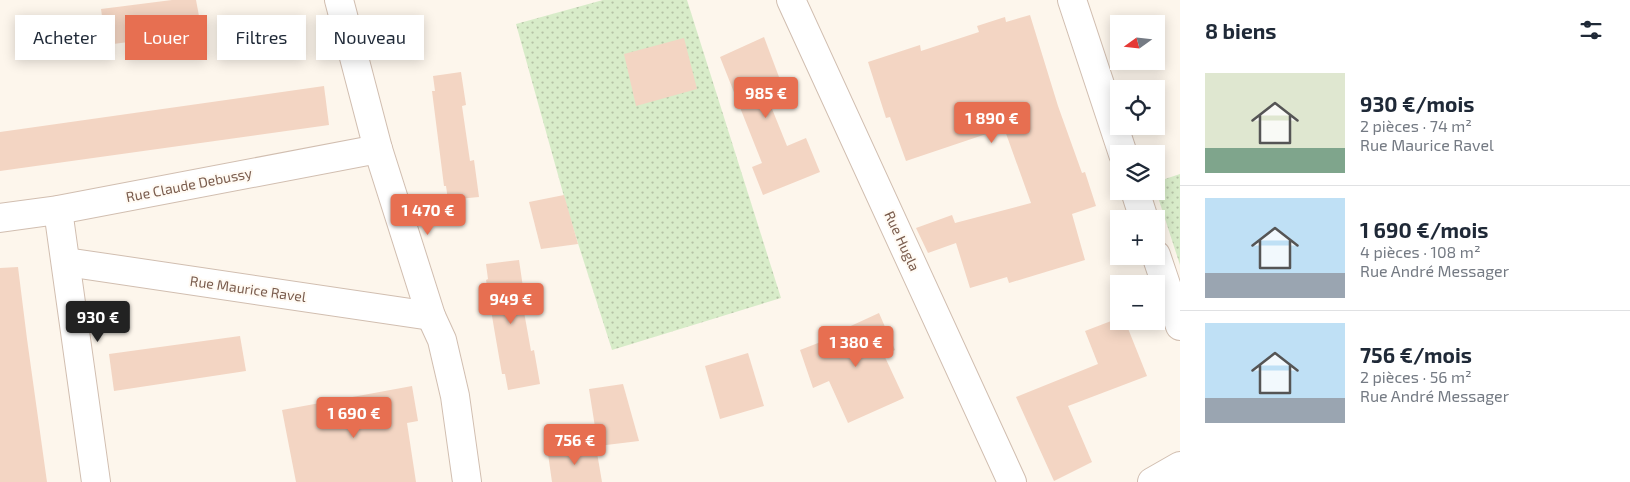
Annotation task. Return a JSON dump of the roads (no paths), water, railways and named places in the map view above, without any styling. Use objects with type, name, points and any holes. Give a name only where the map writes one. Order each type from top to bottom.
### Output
[{"type":"street","points":[[339,0],[378,149],[431,316],[442,340],[455,396],[467,482]]},
{"type":"street","name":"Rue Hugla","points":[[791,0],[1012,482]]},
{"type":"street","points":[[1072,0],[1120,145]]},
{"type":"street","name":"Rue Claude Debussy","points":[[0,218],[58,210],[378,149]]},
{"type":"street","points":[[58,210],[96,482]]},
{"type":"street","name":"Rue Maurice Ravel","points":[[66,262],[431,316]]},
{"type":"street","points":[[1159,265],[1180,326]]},
{"type":"street","points":[[1152,482],[1180,466]]}]
